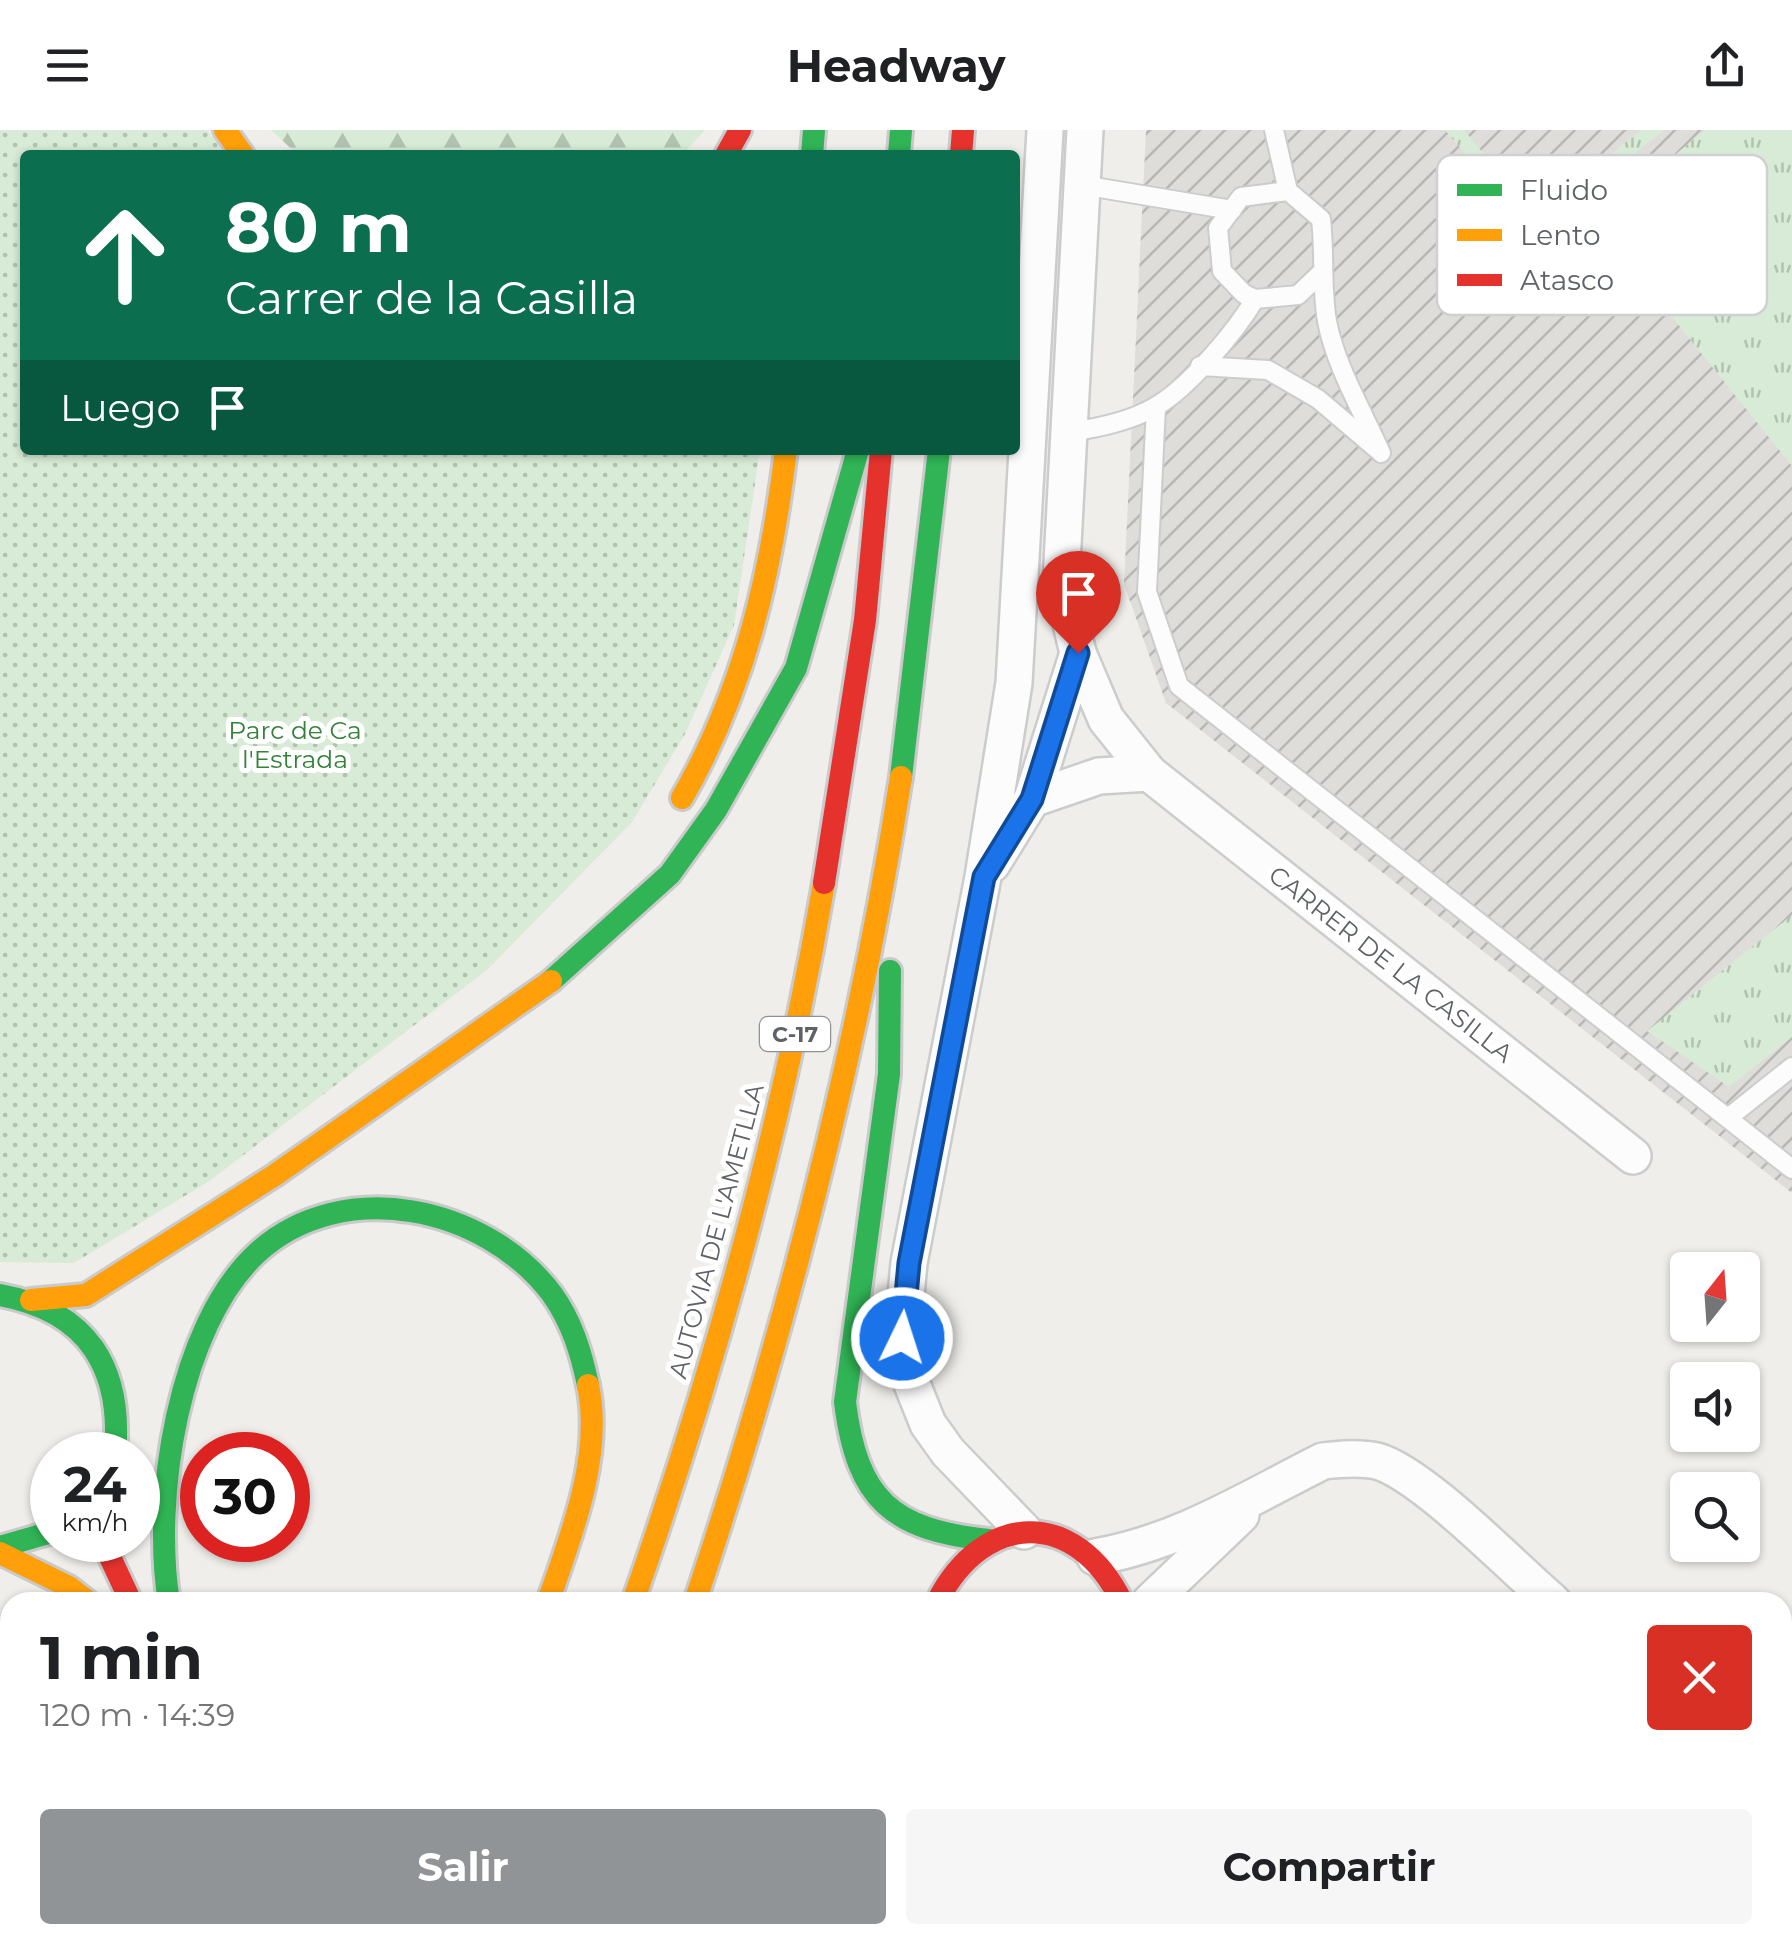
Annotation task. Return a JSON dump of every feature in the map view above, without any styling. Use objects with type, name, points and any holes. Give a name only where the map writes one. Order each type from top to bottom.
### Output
[{"type":"main road","points":[[669,818],[708,757],[751,649],[785,455]]},
{"type":"main road","points":[[0,1295],[31,1300],[86,1294],[115,1278],[275,1175],[556,978],[670,874],[716,810],[796,668],[857,455]]},
{"type":"main road","name":"AUTOVIA DE L'AMETLLA","points":[[635,1592],[718,1340],[809,973],[864,634],[881,455]]},
{"type":"main road","name":"C-17","points":[[699,1592],[763,1391],[800,1255],[884,882],[938,455]]},
{"type":"main road","points":[[884,882],[890,961],[888,1074],[845,1402],[852,1458],[866,1486],[888,1510],[942,1538],[989,1540],[1024,1532],[1063,1537],[1095,1557],[1117,1592]]},
{"type":"main road","points":[[429,1066],[574,928]]},
{"type":"main road","points":[[168,1592],[164,1513],[186,1382],[208,1315],[262,1248],[297,1226],[386,1207],[446,1217],[471,1226],[506,1247],[537,1275],[561,1306],[581,1351],[590,1395],[585,1470],[574,1530],[552,1592]]},
{"type":"main road","points":[[31,1300],[80,1328],[98,1350],[118,1402],[116,1432]]},
{"type":"main road","points":[[0,1550],[30,1540]]},
{"type":"main road","points":[[943,1592],[954,1567],[989,1540]]},
{"type":"main road","points":[[0,1550],[76,1592]]},
{"type":"main road","points":[[112,1562],[126,1592]]},
{"type":"street","points":[[1024,1532],[948,1452],[928,1424],[912,1384],[902,1338],[909,1263],[984,877],[1014,683],[1045,130]]},
{"type":"street","name":"CARRER DE LA CASILLA","points":[[1085,130],[1062,582],[1078,653],[1106,719],[1149,773],[1633,1156]]},
{"type":"street","points":[[984,877],[1032,799],[1078,653]]},
{"type":"street","points":[[1032,799],[1099,776],[1149,773]]},
{"type":"street","points":[[1095,1557],[1137,1550],[1181,1534],[1323,1461],[1379,1462],[1419,1486],[1541,1592]]},
{"type":"street","points":[[1161,1592],[1271,1487]]},
{"type":"lane","points":[[1274,130],[1288,191],[1321,219],[1326,261],[1321,273],[1298,294],[1255,298],[1222,271],[1218,228],[1245,195],[1288,191]]},
{"type":"lane","points":[[1082,185],[1232,210]]},
{"type":"lane","points":[[1200,366],[1268,370],[1318,398],[1382,453],[1328,326],[1321,273]]},
{"type":"lane","points":[[1070,432],[1098,428],[1156,408],[1236,332],[1255,298]]},
{"type":"lane","points":[[1156,408],[1147,592],[1179,686],[1792,1169]]},
{"type":"lane","points":[[1728,1118],[1792,1067]]},
{"type":"shaded area","points":[[1146,130],[1792,130],[1792,1193],[1166,703],[1124,584]]},
{"type":"green space","name":"Parc de Ca l'Estrada","points":[[0,130],[207,130],[221,150],[20,150],[20,455],[759,455],[734,625],[685,734],[632,822],[487,970],[208,1182],[74,1263],[0,1262]]},
{"type":"green space","points":[[271,130],[705,130],[687,150],[293,150]]},
{"type":"green space","points":[[1445,130],[1464,130],[1485,155],[1466,155]]},
{"type":"green space","points":[[1641,130],[1664,130],[1633,155],[1610,155]]},
{"type":"green space","points":[[1705,130],[1792,130],[1792,466],[1670,315],[1767,315],[1767,155],[1675,155]]},
{"type":"green space","points":[[1792,915],[1792,1037],[1729,1087],[1647,1031]]},
{"type":"traffic: fast","points":[[812,150],[814,130]]},
{"type":"traffic: fast","points":[[899,150],[901,130]]},
{"type":"traffic: fast","points":[[551,981],[670,874],[716,810],[796,668],[857,455]]},
{"type":"traffic: fast","points":[[901,777],[938,455]]},
{"type":"traffic: fast","points":[[890,971],[889,1074],[845,1402],[859,1464],[885,1504],[927,1528],[989,1540]]},
{"type":"traffic: fast","points":[[168,1592],[164,1515],[177,1417],[190,1369],[208,1324],[230,1285],[257,1253],[291,1229],[330,1214],[370,1208],[412,1211],[452,1222],[490,1240],[524,1264],[552,1294],[575,1338],[588,1385]]},
{"type":"traffic: fast","points":[[0,1295],[56,1315],[94,1348],[113,1396],[116,1432]]},
{"type":"traffic: fast","points":[[0,1547],[30,1538]]},
{"type":"traffic: slow","points":[[225,130],[239,150]]},
{"type":"traffic: slow","points":[[682,798],[723,715],[752,630],[772,541],[785,455]]},
{"type":"traffic: slow","points":[[698,1592],[759,1399],[815,1194],[863,986],[901,777]]},
{"type":"traffic: slow","points":[[636,1592],[692,1425],[744,1247],[788,1066],[824,883]]},
{"type":"traffic: slow","points":[[31,1300],[86,1295],[275,1175],[551,981]]},
{"type":"traffic: slow","points":[[551,1592],[575,1523],[588,1467],[592,1412],[588,1385]]},
{"type":"traffic: slow","points":[[0,1553],[75,1592]]},
{"type":"traffic: jam","points":[[729,150],[740,130]]},
{"type":"traffic: jam","points":[[961,150],[963,130]]},
{"type":"traffic: jam","points":[[824,883],[865,620],[881,455]]},
{"type":"traffic: jam","points":[[944,1592],[979,1550],[1004,1537],[1030,1532],[1056,1536],[1080,1549],[1103,1571],[1116,1592]]},
{"type":"traffic: jam","points":[[112,1562],[126,1592]]},
{"type":"route","points":[[902,1338],[909,1263],[984,877],[1032,799],[1078,653]]}]
